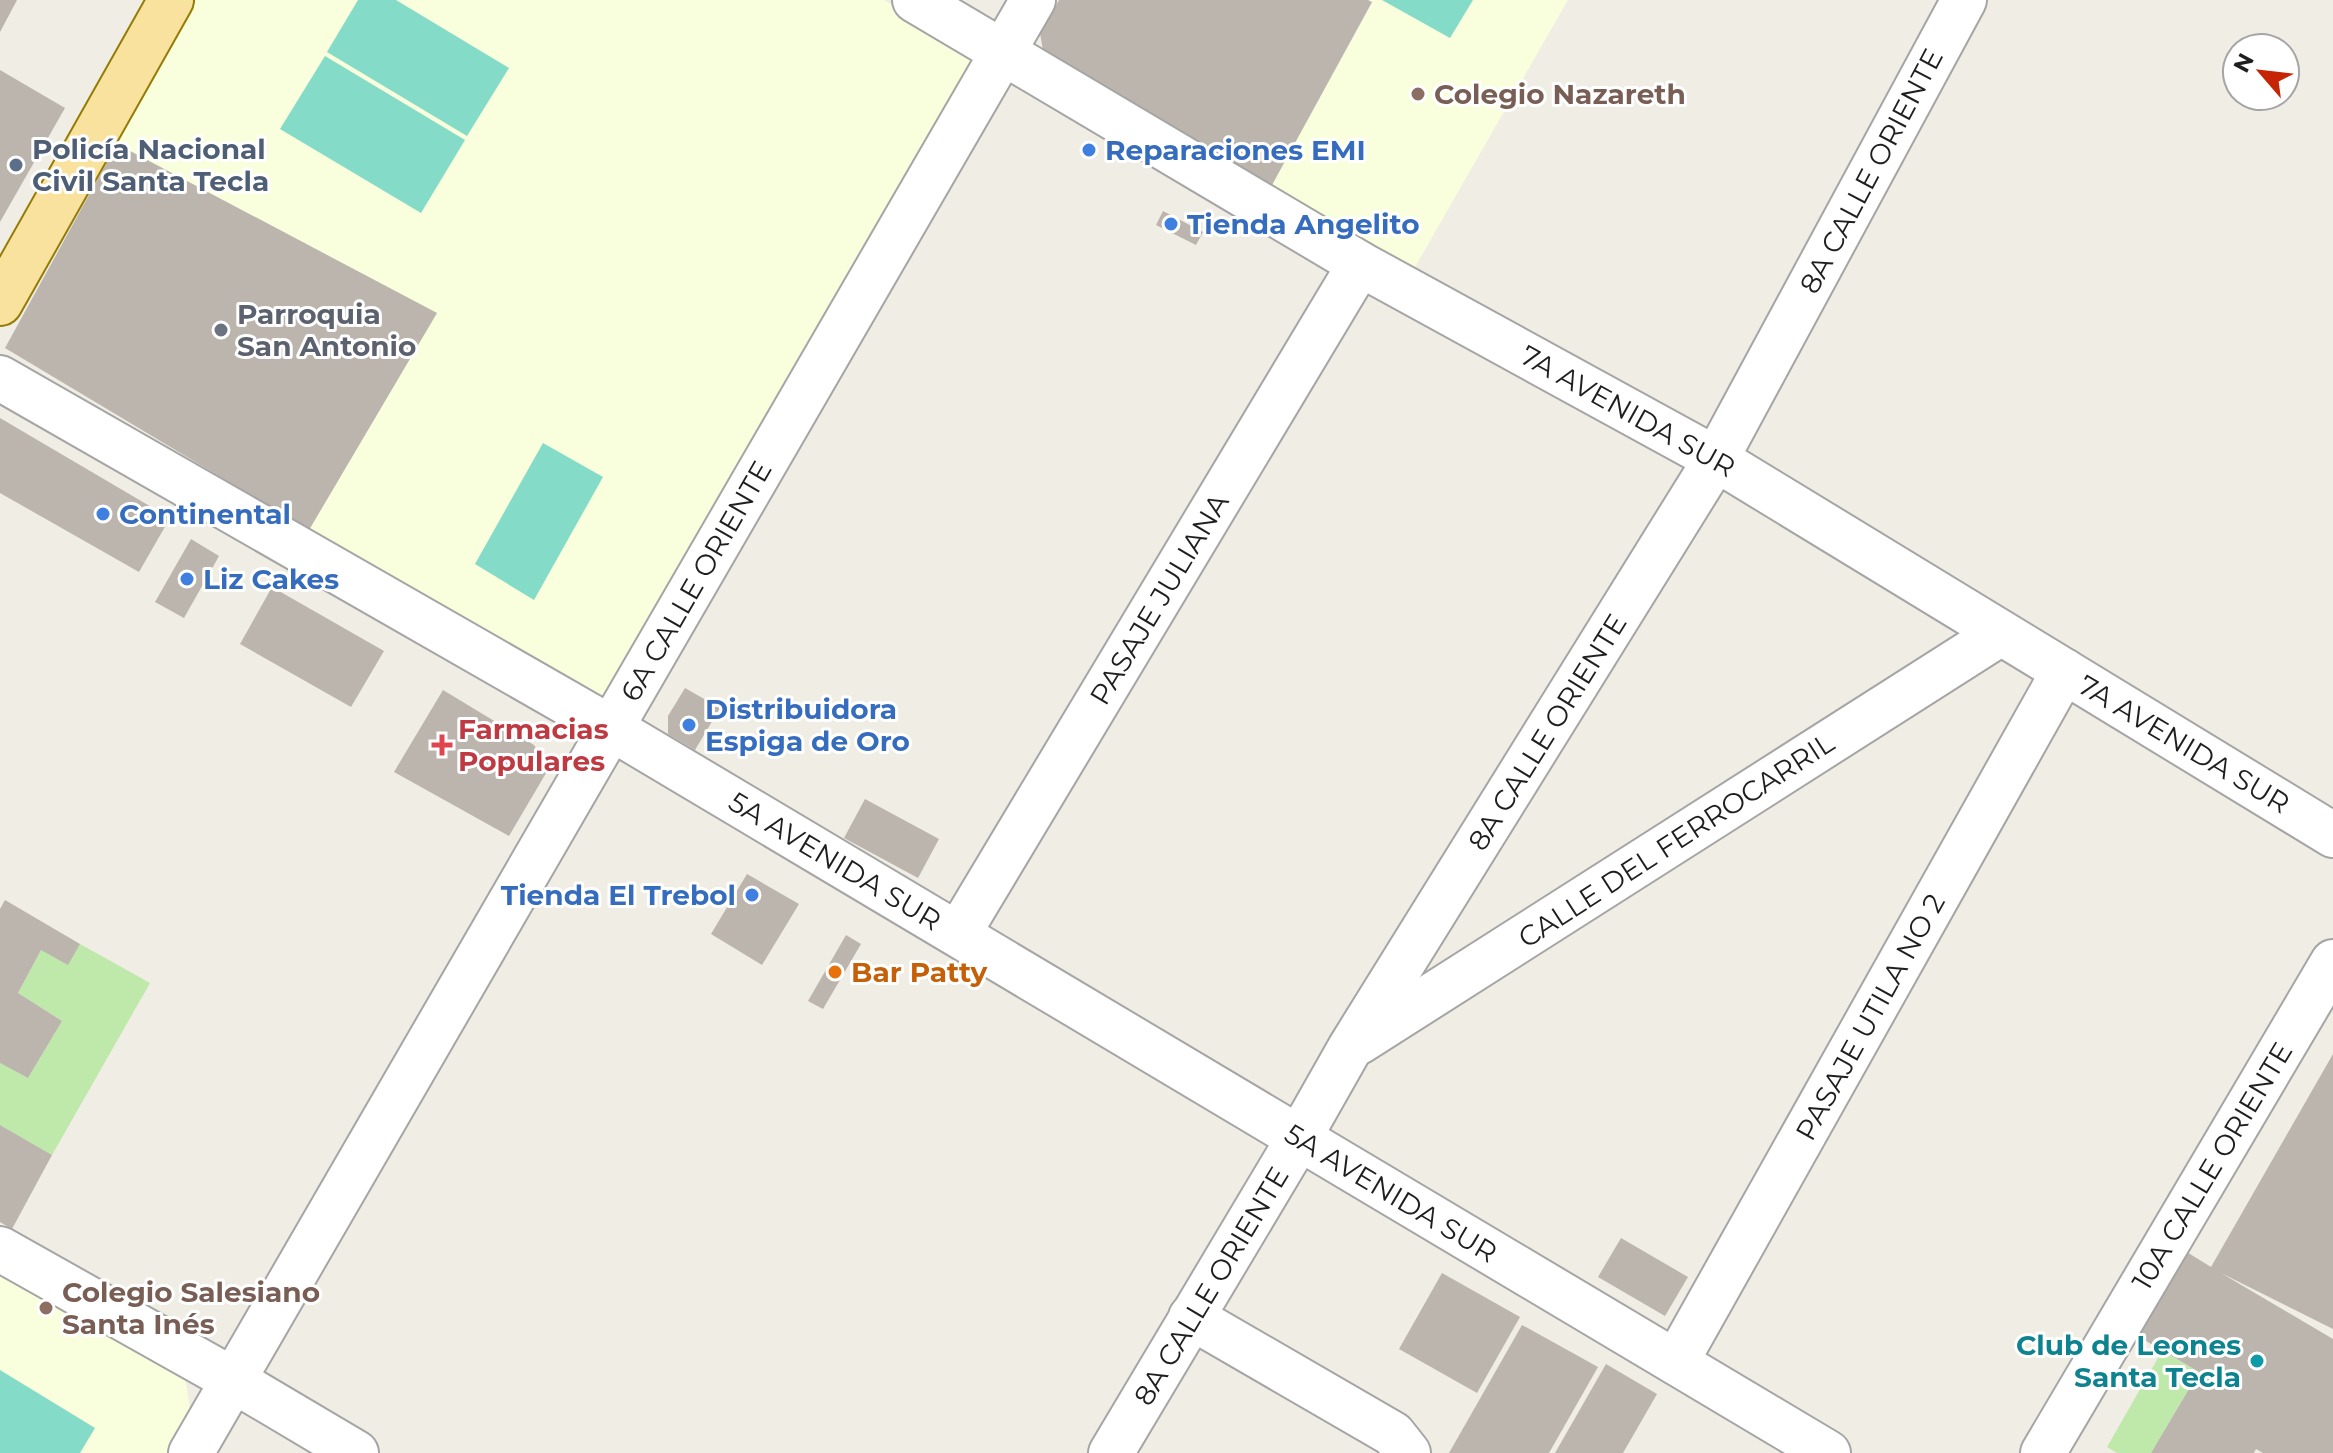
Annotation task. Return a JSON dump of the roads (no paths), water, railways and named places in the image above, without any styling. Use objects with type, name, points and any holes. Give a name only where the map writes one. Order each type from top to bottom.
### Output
[{"type":"main road","points":[[0,303],[171,0]]},
{"type":"street","name":"7A AVENIDA SUR","points":[[915,0],[1360,264],[1716,459],[2333,835]]},
{"type":"street","name":"6A CALLE ORIENTE","points":[[191,1453],[1033,0]]},
{"type":"street","name":"8A CALLE ORIENTE","points":[[1127,1448],[1191,1317],[1350,1048],[1716,459],[1964,0]]},
{"type":"street","name":"PASAJE JULIANA","points":[[958,934],[1360,264]]},
{"type":"street","name":"5A AVENIDA SUR","points":[[0,378],[611,728],[1828,1453]]},
{"type":"street","name":"CALLE DEL FERROCARRIL","points":[[1350,1048],[2001,633]]},
{"type":"street","name":"PASAJE UTILA NO 2","points":[[1676,1362],[2064,671]]},
{"type":"street","name":"10A CALLE ORIENTE","points":[[2043,1453],[2333,962]]},
{"type":"street","points":[[0,1249],[356,1453]]},
{"type":"street","points":[[1191,1317],[1393,1434],[1408,1453]]},
{"type":"place","name":"Colegio Nazareth","points":[[1418,94]]},
{"type":"place","name":"Reparaciones EMI","points":[[1089,150]]},
{"type":"place","name":"Policía Nacional Civil Santa Tecla","points":[[16,165]]},
{"type":"place","name":"Tienda Angelito","points":[[1171,224]]},
{"type":"place","name":"Parroquia San Antonio","points":[[221,330]]},
{"type":"place","name":"Continental","points":[[103,514]]},
{"type":"place","name":"Liz Cakes","points":[[187,579]]},
{"type":"place","name":"Distribuidora Espiga de Oro","points":[[689,725]]},
{"type":"place","name":"Farmacias Populares","points":[[442,745]]},
{"type":"place","name":"Tienda El Trebol","points":[[752,895]]},
{"type":"place","name":"Bar Patty","points":[[835,972]]},
{"type":"place","name":"Colegio Salesiano Santa Inés","points":[[46,1308]]},
{"type":"place","name":"Club de Leones Santa Tecla","points":[[2257,1361]]}]
